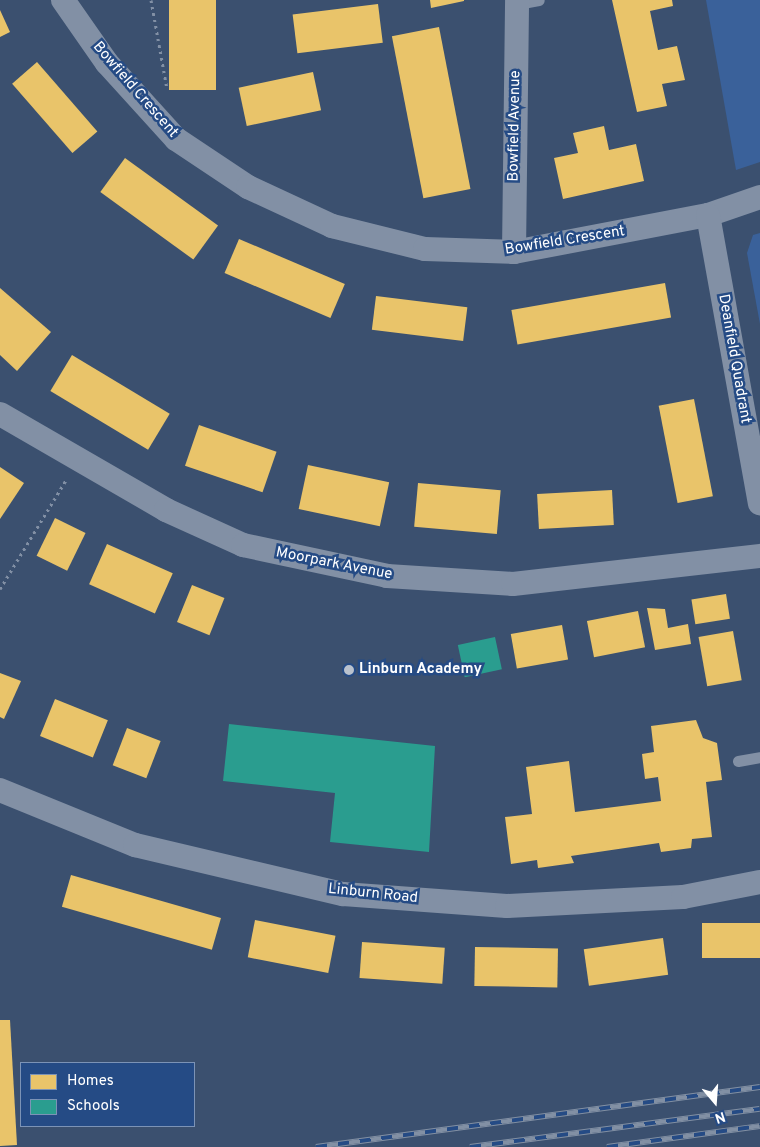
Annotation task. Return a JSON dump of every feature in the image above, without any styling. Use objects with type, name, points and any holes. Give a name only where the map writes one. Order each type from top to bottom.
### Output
[{"type":"street","name":"Bowfield Crescent","points":[[63,0],[107,63],[176,139],[248,187],[332,226],[426,249],[514,252],[708,215],[759,203]]},
{"type":"street","name":"Bowfield Avenue","points":[[514,252],[524,1]]},
{"type":"street","name":"Deanfield Quadrant","points":[[708,215],[760,503]]},
{"type":"street","name":"Moorpark Avenue","points":[[0,414],[78,461],[166,510],[243,545],[387,576],[513,584],[760,556]]},
{"type":"street","name":"Linburn Road","points":[[0,790],[135,845],[343,894],[507,906],[683,897],[760,882]]},
{"type":"lane","points":[[738,761],[760,757]]},
{"type":"path","points":[[151,0],[168,93]]},
{"type":"path","points":[[0,589],[78,461]]},
{"type":"shaded area","points":[[706,0],[760,0],[760,162],[736,170]]},
{"type":"shaded area","points":[[760,233],[760,324],[747,253],[753,235]]},
{"type":"building: Homes","points":[[169,0],[216,0],[216,90],[169,90]]},
{"type":"building: Homes","points":[[430,0],[464,0],[464,1],[431,8]]},
{"type":"building: Homes","points":[[612,0],[672,0],[673,6],[650,11],[658,50],[677,46],[685,80],[662,84],[667,106],[637,112]]},
{"type":"building: Homes","points":[[378,4],[383,43],[297,53],[293,14]]},
{"type":"building: Homes","points":[[0,10],[10,32],[0,37]]},
{"type":"building: Homes","points":[[439,27],[470,189],[423,198],[392,36]]},
{"type":"building: Homes","points":[[37,62],[97,131],[72,153],[12,84]]},
{"type":"building: Homes","points":[[313,72],[321,110],[247,126],[239,88]]},
{"type":"building: Homes","points":[[604,126],[609,150],[636,144],[644,181],[563,199],[554,158],[578,153],[573,133]]},
{"type":"building: Homes","points":[[125,158],[218,226],[193,260],[100,192]]},
{"type":"building: Homes","points":[[239,239],[345,284],[330,318],[225,273]]},
{"type":"building: Homes","points":[[665,283],[671,317],[517,345],[511,310]]},
{"type":"building: Homes","points":[[0,288],[51,332],[17,371],[0,355]]},
{"type":"building: Homes","points":[[376,296],[467,307],[463,341],[372,330]]},
{"type":"building: Homes","points":[[72,355],[170,414],[148,450],[50,391]]},
{"type":"building: Homes","points":[[694,399],[713,496],[678,503],[659,406]]},
{"type":"building: Homes","points":[[199,425],[277,452],[263,492],[185,466]]},
{"type":"building: Homes","points":[[308,465],[389,482],[380,526],[299,509]]},
{"type":"building: Homes","points":[[0,467],[24,483],[0,519]]},
{"type":"building: Homes","points":[[418,483],[501,490],[497,534],[414,527]]},
{"type":"building: Homes","points":[[612,490],[614,525],[539,529],[537,494]]},
{"type":"building: Homes","points":[[55,518],[86,533],[67,571],[37,556]]},
{"type":"building: Homes","points":[[107,544],[173,573],[155,613],[89,584]]},
{"type":"building: Homes","points":[[192,585],[224,598],[209,635],[177,622]]},
{"type":"building: Homes","points":[[726,594],[730,619],[695,624],[691,599]]},
{"type":"building: Homes","points":[[647,608],[665,609],[668,628],[688,624],[691,644],[655,650]]},
{"type":"building: Homes","points":[[638,611],[645,647],[594,657],[587,621]]},
{"type":"building: Homes","points":[[562,625],[568,659],[517,668],[511,634]]},
{"type":"building: Homes","points":[[733,631],[742,680],[707,686],[699,637]]},
{"type":"building: Homes","points":[[0,673],[21,681],[4,719],[0,717]]},
{"type":"building: Homes","points":[[55,699],[108,720],[93,757],[40,736]]},
{"type":"building: Homes","points":[[696,720],[703,738],[717,743],[722,780],[706,782],[712,837],[692,839],[691,848],[661,852],[659,843],[571,856],[574,863],[538,868],[537,860],[511,864],[505,817],[532,814],[526,767],[569,761],[575,812],[661,801],[658,777],[645,779],[642,754],[654,752],[651,726]]},
{"type":"building: Homes","points":[[127,728],[161,741],[146,778],[113,765]]},
{"type":"building: Homes","points":[[71,875],[221,918],[212,950],[62,907]]},
{"type":"building: Homes","points":[[255,920],[335,936],[328,973],[248,957]]},
{"type":"building: Homes","points":[[702,923],[760,923],[760,958],[702,958]]},
{"type":"building: Homes","points":[[663,938],[668,975],[589,986],[584,949]]},
{"type":"building: Homes","points":[[362,942],[445,948],[442,984],[359,978]]},
{"type":"building: Homes","points":[[475,947],[558,948],[557,987],[474,986]]},
{"type":"building: Homes","points":[[0,1020],[10,1020],[17,1145],[0,1146]]},
{"type":"building: Schools","points":[[495,637],[502,669],[465,677],[458,645]]},
{"type":"building: Schools","points":[[229,724],[435,746],[429,852],[330,842],[335,793],[223,781]]},
{"type":"railway","points":[[316,1147],[760,1087]]},
{"type":"railway","points":[[470,1147],[760,1109]]},
{"type":"railway","points":[[607,1147],[760,1126]]},
{"type":"place","name":"Linburn Academy","points":[[349,670]]}]
